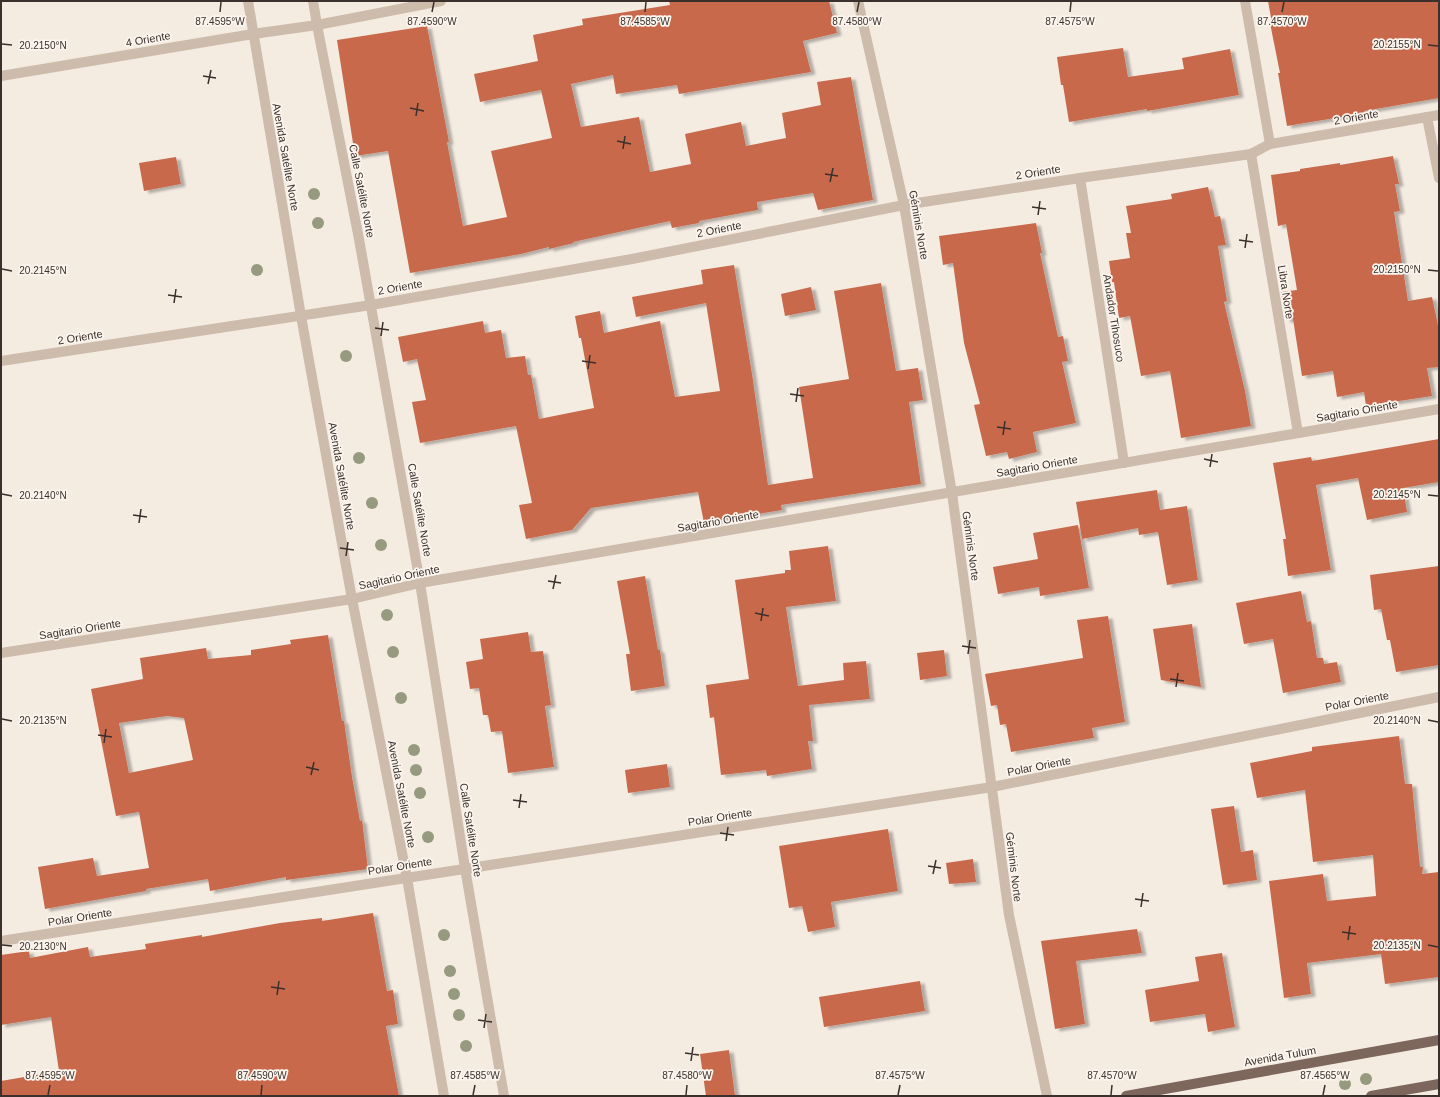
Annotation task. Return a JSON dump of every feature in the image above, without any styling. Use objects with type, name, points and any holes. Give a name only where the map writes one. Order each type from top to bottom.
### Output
[{"type":"main road","name":"Avenida Tulum","points":[[1126,1096],[1439,1040]]},
{"type":"main road","points":[[1372,1096],[1439,1084]]},
{"type":"street","name":"Avenida Satélite Norte","points":[[248,1],[301,316],[352,599],[407,878],[444,1096]]},
{"type":"street","name":"Calle Satélite Norte","points":[[313,1],[371,304],[420,583],[465,868],[504,1096]]},
{"type":"street","name":"4 Oriente","points":[[1,76],[253,34],[317,25],[441,1]]},
{"type":"street","name":"Géminis Norte","points":[[858,1],[904,205],[952,493],[1008,915],[1047,1096]]},
{"type":"street","points":[[1245,1],[1270,144]]},
{"type":"street","name":"2 Oriente","points":[[1,360],[301,316],[371,304],[632,259],[904,205],[1252,154],[1270,144],[1439,115]]},
{"type":"street","points":[[1426,117],[1439,178]]},
{"type":"street","name":"Libra Norte","points":[[1252,154],[1298,433]]},
{"type":"street","name":"Andador Tihosuco","points":[[1080,178],[1124,463]]},
{"type":"street","name":"Sagitario Oriente","points":[[1,653],[352,599],[420,583],[1439,409]]},
{"type":"street","name":"Polar Oriente","points":[[1,941],[465,868],[992,788],[1439,697]]},
{"type":"building","points":[[669,1],[829,1],[837,33],[803,41],[811,72],[679,94],[677,85],[616,94],[613,75],[571,84],[581,127],[639,117],[650,172],[691,164],[685,134],[741,122],[746,146],[786,138],[782,113],[821,105],[817,82],[851,77],[873,200],[818,210],[813,193],[757,202],[758,210],[699,221],[699,223],[672,228],[670,221],[573,242],[574,243],[549,249],[549,247],[521,254],[410,273],[388,151],[355,156],[337,40],[427,26],[463,226],[507,217],[491,151],[552,138],[541,90],[480,102],[474,74],[538,61],[533,35],[583,25],[582,19],[670,5]]},
{"type":"building","points":[[1268,1],[1439,1],[1439,98],[1364,111],[1365,113],[1287,126],[1278,73],[1280,73],[1270,23],[1272,23]]},
{"type":"building","points":[[1123,48],[1128,77],[1184,69],[1182,58],[1230,49],[1239,95],[1147,111],[1147,109],[1069,122],[1057,57]]},
{"type":"building","points":[[1393,156],[1399,184],[1395,184],[1400,211],[1394,212],[1408,301],[1432,297],[1439,330],[1439,367],[1427,368],[1432,396],[1366,406],[1364,392],[1337,397],[1333,371],[1302,376],[1293,319],[1286,320],[1281,292],[1297,290],[1286,224],[1278,226],[1271,175],[1300,171],[1300,169],[1340,163],[1340,165]]},
{"type":"building","points":[[176,157],[181,184],[144,191],[139,163]]},
{"type":"building","points":[[1208,187],[1215,217],[1220,216],[1226,245],[1218,246],[1227,301],[1224,302],[1245,391],[1251,426],[1181,438],[1170,371],[1141,376],[1130,316],[1119,318],[1114,282],[1112,282],[1109,261],[1130,258],[1126,233],[1131,233],[1126,206],[1172,199],[1171,194]]},
{"type":"building","points":[[1036,223],[1042,253],[1040,253],[1058,337],[1063,336],[1068,361],[1062,362],[1076,423],[1033,432],[1037,452],[1009,459],[1007,452],[986,456],[974,405],[980,404],[964,343],[953,263],[943,265],[939,236]]},
{"type":"building","points":[[734,265],[768,485],[813,478],[799,387],[849,379],[834,291],[881,283],[896,371],[918,368],[923,400],[909,402],[921,484],[781,505],[782,510],[704,523],[698,492],[591,508],[572,530],[526,539],[519,505],[532,503],[516,426],[420,443],[412,402],[426,400],[417,359],[403,362],[398,337],[483,321],[485,333],[501,330],[506,358],[525,356],[528,375],[531,375],[539,419],[594,408],[581,338],[579,338],[575,316],[600,311],[604,333],[660,321],[675,397],[720,391],[706,303],[636,317],[632,297],[703,284],[701,270]]},
{"type":"building","points":[[811,287],[816,310],[785,316],[781,294]]},
{"type":"building","points":[[1439,439],[1439,482],[1403,488],[1407,512],[1367,520],[1358,478],[1316,485],[1331,570],[1288,576],[1283,539],[1286,539],[1273,463],[1311,457],[1312,461]]},
{"type":"building","points":[[1157,490],[1160,510],[1187,506],[1198,580],[1167,585],[1158,532],[1139,535],[1138,528],[1082,539],[1076,502]]},
{"type":"building","points":[[1078,525],[1089,588],[1040,596],[1039,587],[998,594],[993,567],[1038,559],[1033,533]]},
{"type":"building","points":[[828,546],[836,601],[786,607],[798,686],[844,680],[843,663],[866,661],[870,699],[809,705],[813,741],[808,741],[812,769],[767,776],[766,770],[721,775],[714,717],[710,718],[706,685],[749,679],[735,580],[785,573],[785,570],[791,570],[789,551]]},
{"type":"building","points":[[1439,566],[1439,665],[1396,672],[1390,640],[1387,640],[1381,609],[1374,610],[1370,575]]},
{"type":"building","points":[[645,576],[658,650],[660,650],[665,686],[631,691],[626,654],[630,654],[617,581]]},
{"type":"building","points":[[1301,591],[1307,622],[1311,621],[1317,658],[1323,658],[1324,664],[1337,662],[1341,682],[1283,693],[1273,639],[1244,644],[1236,603]]},
{"type":"building","points":[[1108,616],[1125,722],[1092,728],[1094,738],[1011,752],[1006,724],[1000,725],[997,705],[991,706],[985,674],[1083,658],[1077,620]]},
{"type":"building","points":[[1192,624],[1201,687],[1161,680],[1153,629]]},
{"type":"building","points":[[528,632],[531,652],[543,651],[551,705],[545,706],[554,767],[508,773],[502,731],[491,732],[488,715],[483,715],[479,688],[470,689],[466,662],[483,659],[480,639]]},
{"type":"building","points":[[328,635],[360,821],[362,820],[368,869],[286,880],[286,877],[210,891],[208,879],[146,889],[146,891],[45,909],[38,867],[93,858],[97,876],[149,868],[139,812],[116,816],[91,689],[143,679],[140,658],[206,648],[208,659],[251,655],[251,650],[291,644],[290,640]],"holes":[[[167,716],[184,718],[193,760],[129,773],[119,723]]]},
{"type":"building","points":[[944,650],[947,676],[920,680],[917,653]]},
{"type":"building","points":[[1399,736],[1405,784],[1412,784],[1420,867],[1423,867],[1422,874],[1439,872],[1439,977],[1385,984],[1381,954],[1307,963],[1311,994],[1284,998],[1269,881],[1323,874],[1327,901],[1376,896],[1373,855],[1313,862],[1305,790],[1257,798],[1250,763],[1312,751],[1312,747]]},
{"type":"building","points":[[667,764],[670,787],[628,793],[625,770]]},
{"type":"building","points":[[1234,806],[1241,852],[1253,850],[1257,880],[1223,885],[1211,809]]},
{"type":"building","points":[[888,829],[898,891],[831,902],[835,927],[808,932],[802,906],[789,908],[779,846]]},
{"type":"building","points":[[973,859],[976,882],[949,884],[946,863]]},
{"type":"building","points":[[373,913],[387,991],[393,990],[398,1024],[386,1026],[399,1096],[1,1096],[1,1081],[59,1071],[51,1017],[1,1025],[1,955],[29,951],[30,958],[88,947],[90,957],[146,949],[145,944],[202,935],[202,937],[280,923],[322,918],[322,921]]},
{"type":"building","points":[[1137,929],[1142,953],[1076,961],[1085,1024],[1055,1029],[1041,941]]},
{"type":"building","points":[[1222,953],[1235,1027],[1208,1032],[1205,1014],[1150,1022],[1145,990],[1199,981],[1195,957]]},
{"type":"building","points":[[920,981],[925,1011],[824,1027],[819,997]]},
{"type":"building","points":[[729,1050],[735,1096],[706,1096],[700,1054]]}]
